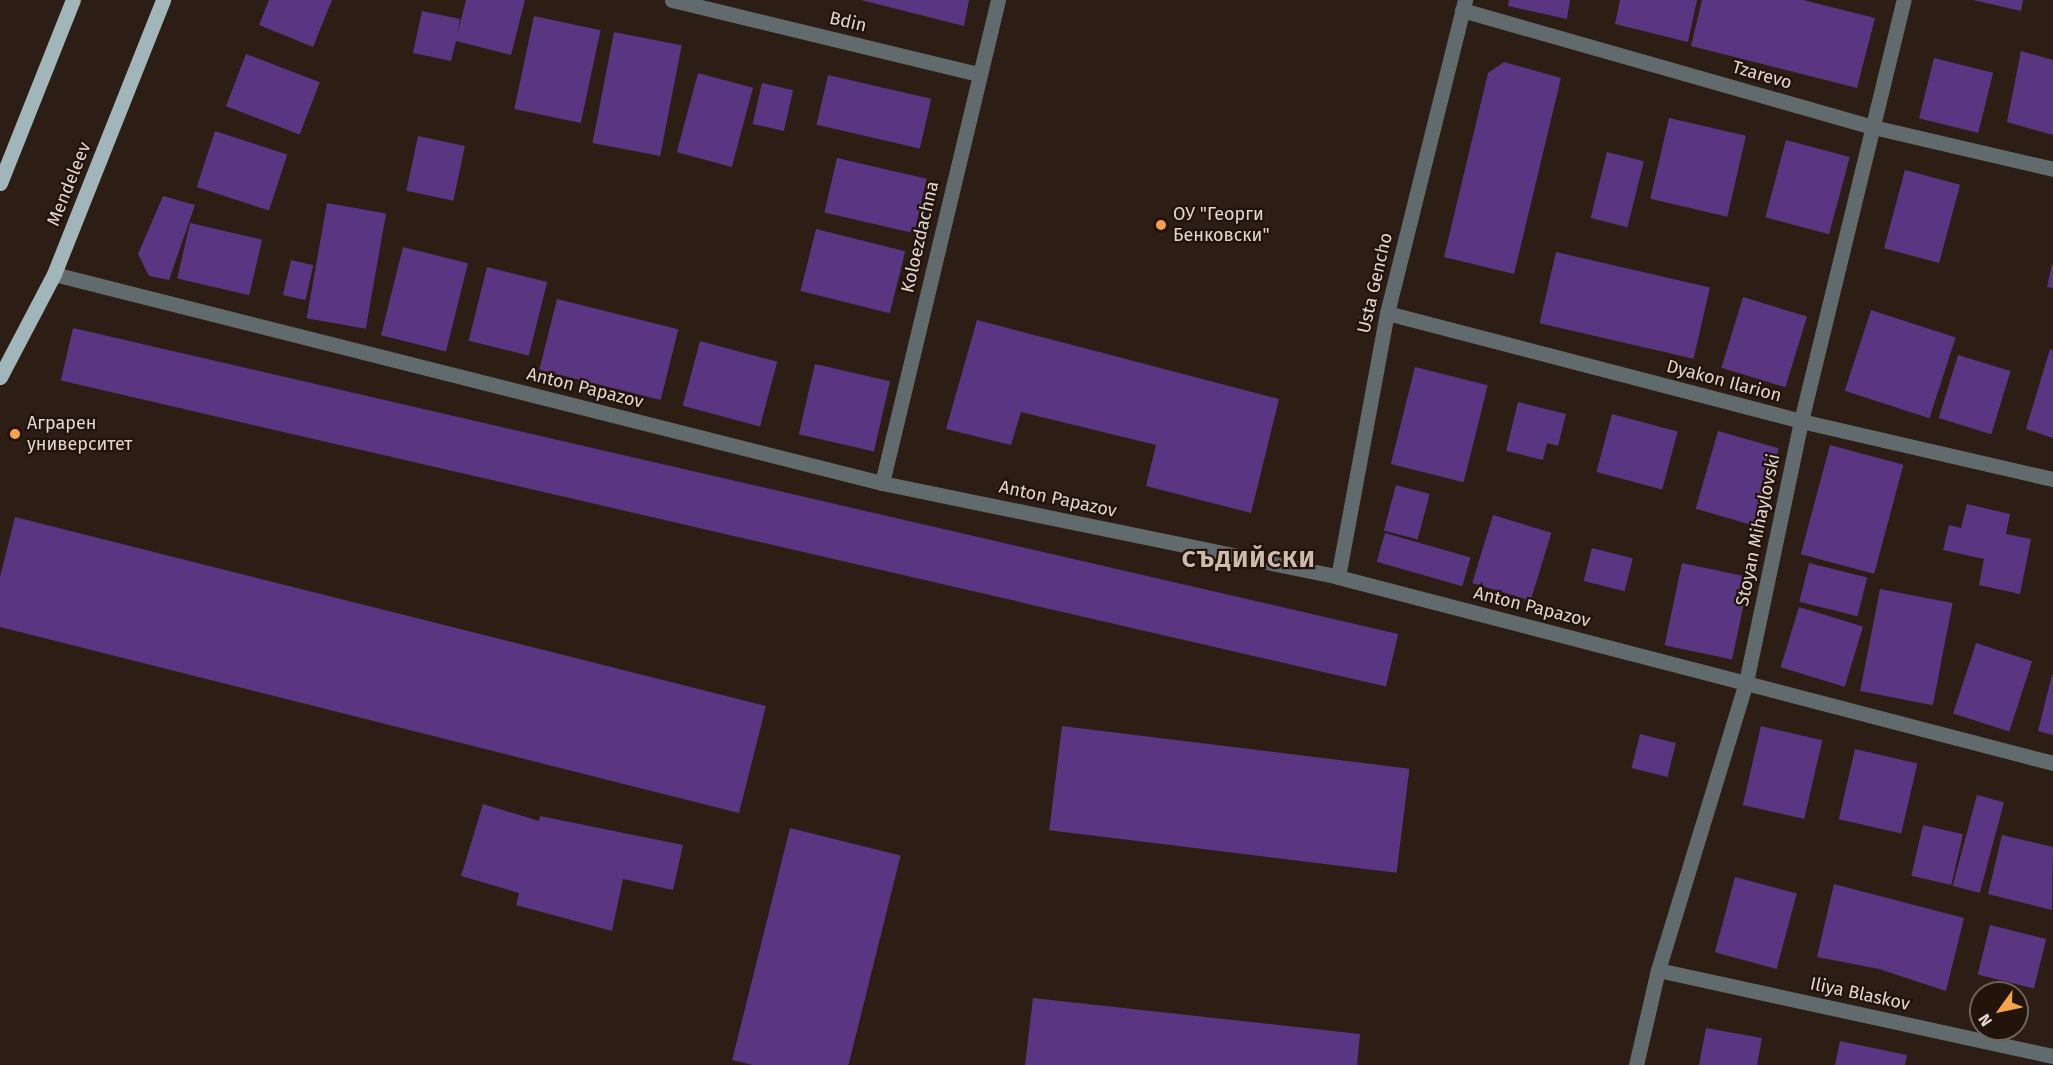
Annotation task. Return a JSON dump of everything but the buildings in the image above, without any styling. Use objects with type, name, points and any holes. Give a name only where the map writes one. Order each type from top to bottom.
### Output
[{"type":"main road","points":[[0,183],[73,0]]},
{"type":"main road","name":"Mendeleev","points":[[0,376],[54,274],[163,0]]},
{"type":"street","name":"Bdin","points":[[672,0],[979,74]]},
{"type":"street","name":"Koloezdachna","points":[[882,483],[998,0]]},
{"type":"street","name":"Stoyan Mihaylovski","points":[[1636,1065],[1658,970],[1746,682],[1801,421],[1904,0]]},
{"type":"street","name":"Tzarevo","points":[[1463,5],[1873,127],[2053,169]]},
{"type":"street","name":"Usta Gencho","points":[[1338,577],[1387,313],[1463,5]]},
{"type":"street","name":"Anton Papazov","points":[[54,274],[882,483],[1338,577],[2053,762]]},
{"type":"street","name":"Dyakon Ilarion","points":[[1387,313],[1801,421],[2053,479]]},
{"type":"street","name":"Iliya Blaskov","points":[[1658,970],[2053,1056]]},
{"type":"place","name":"ОУ \"Георги Бенковски\"","points":[[1161,225]]},
{"type":"place","name":"Аграрен университет","points":[[15,434]]},
{"type":"district","name":"СЪДИЙСКИ","points":[[1249,560]]}]
